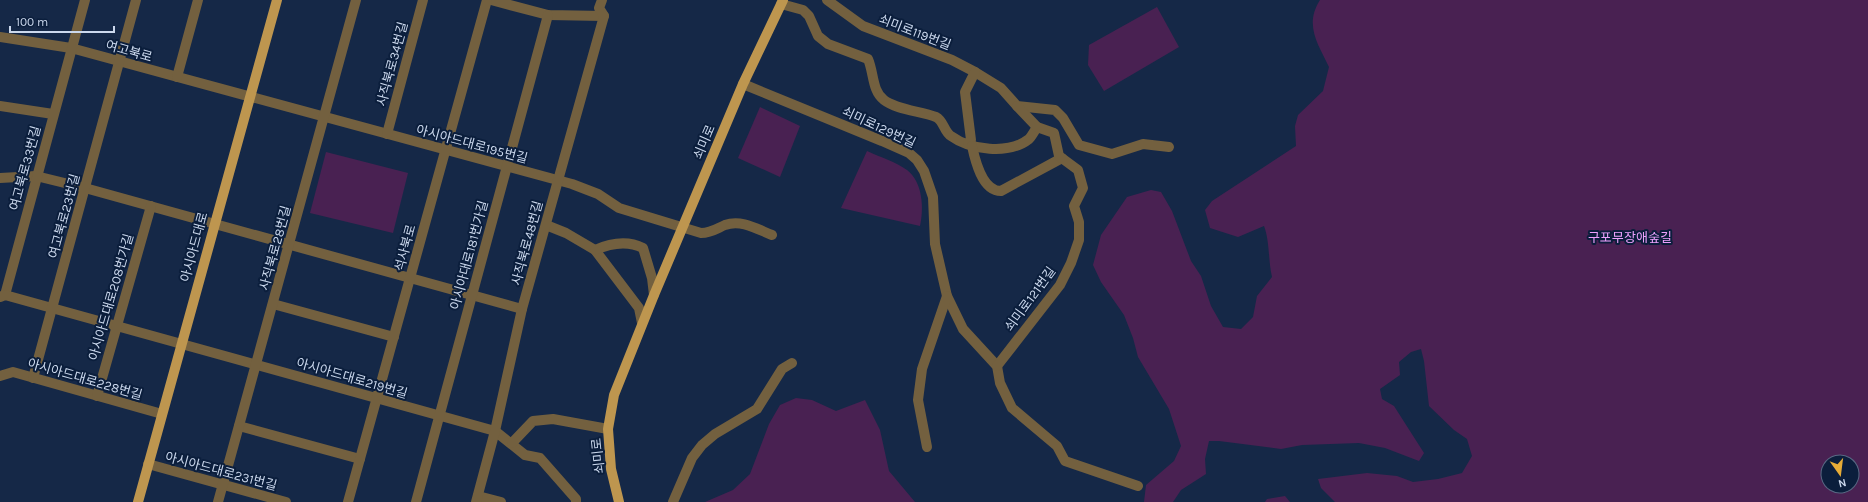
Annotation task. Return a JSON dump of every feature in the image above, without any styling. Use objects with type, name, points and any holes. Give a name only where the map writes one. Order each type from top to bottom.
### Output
[{"type":"main road","name":"아시아드대로","points":[[138,502],[277,0]]},
{"type":"main road","name":"쇠미로","points":[[619,502],[611,469],[608,429],[614,395],[642,323],[743,84],[782,2]]},
{"type":"street","name":"여고북로33번길","points":[[2,296],[85,0]]},
{"type":"street","name":"여고북로23번길","points":[[33,378],[136,0]]},
{"type":"street","points":[[177,77],[198,0]]},
{"type":"street","name":"사직북로28번길","points":[[218,502],[356,0]]},
{"type":"street","name":"사직북로34번길","points":[[387,134],[423,0]]},
{"type":"street","name":"석사북로","points":[[348,502],[487,0]]},
{"type":"street","points":[[491,0],[548,15],[604,16]]},
{"type":"street","name":"사직북로48번길","points":[[501,502],[477,499],[495,431],[522,309],[604,16],[599,8],[602,0]]},
{"type":"street","name":"쇠미로119번길","points":[[827,0],[863,26],[952,60],[976,72],[1001,88],[1037,127]]},
{"type":"street","points":[[782,2],[803,10],[808,16],[818,36],[828,44],[868,59],[873,71],[875,89],[884,100],[895,106],[930,114],[940,119],[950,136],[970,144],[998,150],[1016,146],[1030,139],[1037,127],[1054,133],[1059,156],[1062,158],[1001,191],[997,191],[988,184],[979,172],[970,144],[971,140],[965,92],[976,72]]},
{"type":"street","name":"아시아대로181번가길","points":[[416,502],[548,15]]},
{"type":"street","name":"여고북로","points":[[0,37],[71,48],[250,98]]},
{"type":"street","name":"쇠미로129번길","points":[[743,84],[882,141],[909,153],[917,160],[924,171],[933,197],[935,244],[947,296],[963,329],[997,366]]},
{"type":"street","name":"아시아드대로195번길","points":[[250,98],[558,180],[598,194],[619,208],[682,227],[707,233],[728,224],[742,223],[772,235]]},
{"type":"street","points":[[0,106],[53,114]]},
{"type":"street","points":[[1017,106],[1055,110],[1063,118],[1079,145],[1112,154],[1143,144],[1169,147]]},
{"type":"street","name":"쇠미로121번길","points":[[997,366],[1060,285],[1080,240],[1080,222],[1074,206],[1083,188],[1078,170],[1062,158]]},
{"type":"street","points":[[0,178],[36,176],[85,188],[522,309]]},
{"type":"street","name":"아시아드대로208번가길","points":[[97,396],[151,206]]},
{"type":"street","points":[[546,224],[566,233],[595,250],[639,308],[642,323]]},
{"type":"street","points":[[595,250],[606,245],[619,243],[634,244],[643,248],[652,278],[654,295]]},
{"type":"street","name":"아시아드대로219번길","points":[[2,296],[182,343],[495,431],[512,443],[525,455],[540,458],[576,499],[576,502]]},
{"type":"street","points":[[927,447],[918,400],[922,369],[947,296]]},
{"type":"street","points":[[273,304],[394,337]]},
{"type":"street","points":[[673,502],[697,451],[715,434],[757,409],[782,369],[792,363]]},
{"type":"street","points":[[997,366],[1000,383],[1012,408],[1057,446],[1066,461],[1138,486]]},
{"type":"street","name":"아시아드대로228번길","points":[[0,376],[13,372],[162,414]]},
{"type":"street","points":[[512,443],[534,421],[553,419],[608,429]]},
{"type":"street","points":[[239,426],[360,460]]},
{"type":"street","name":"아시아드대로231번길","points":[[148,464],[286,502]]},
{"type":"green space","name":"구포무장애숲길","points":[[1320,0],[1868,0],[1868,502],[1335,502],[1321,488],[1318,479],[1367,473],[1397,476],[1413,482],[1438,479],[1462,473],[1472,456],[1467,439],[1454,430],[1429,406],[1424,361],[1421,349],[1411,352],[1399,362],[1400,375],[1380,389],[1382,399],[1394,406],[1424,453],[1419,461],[1385,448],[1359,443],[1302,445],[1281,449],[1209,441],[1205,459],[1206,474],[1181,490],[1173,502],[1144,502],[1146,485],[1174,461],[1181,446],[1169,409],[1138,357],[1133,338],[1124,315],[1101,282],[1093,265],[1101,235],[1127,197],[1151,190],[1161,192],[1172,211],[1191,261],[1201,276],[1211,306],[1223,327],[1241,329],[1253,317],[1257,296],[1272,277],[1264,226],[1238,237],[1210,228],[1205,210],[1212,201],[1296,146],[1295,126],[1298,115],[1323,91],[1329,67],[1314,34],[1313,18],[1315,9]]},
{"type":"green space","points":[[1157,7],[1179,47],[1104,91],[1088,65],[1089,45]]},
{"type":"green space","points":[[760,107],[800,126],[780,177],[738,158]]},
{"type":"green space","points":[[867,151],[898,164],[912,175],[916,181],[921,196],[922,212],[920,226],[841,208]]},
{"type":"green space","points":[[326,152],[408,173],[393,233],[310,213]]},
{"type":"green space","points":[[796,398],[812,400],[836,411],[865,400],[880,430],[889,471],[915,502],[705,502],[733,490],[750,474],[769,424],[780,405]]},
{"type":"green space","points":[[1285,496],[1290,502],[1265,502],[1267,499]]}]
